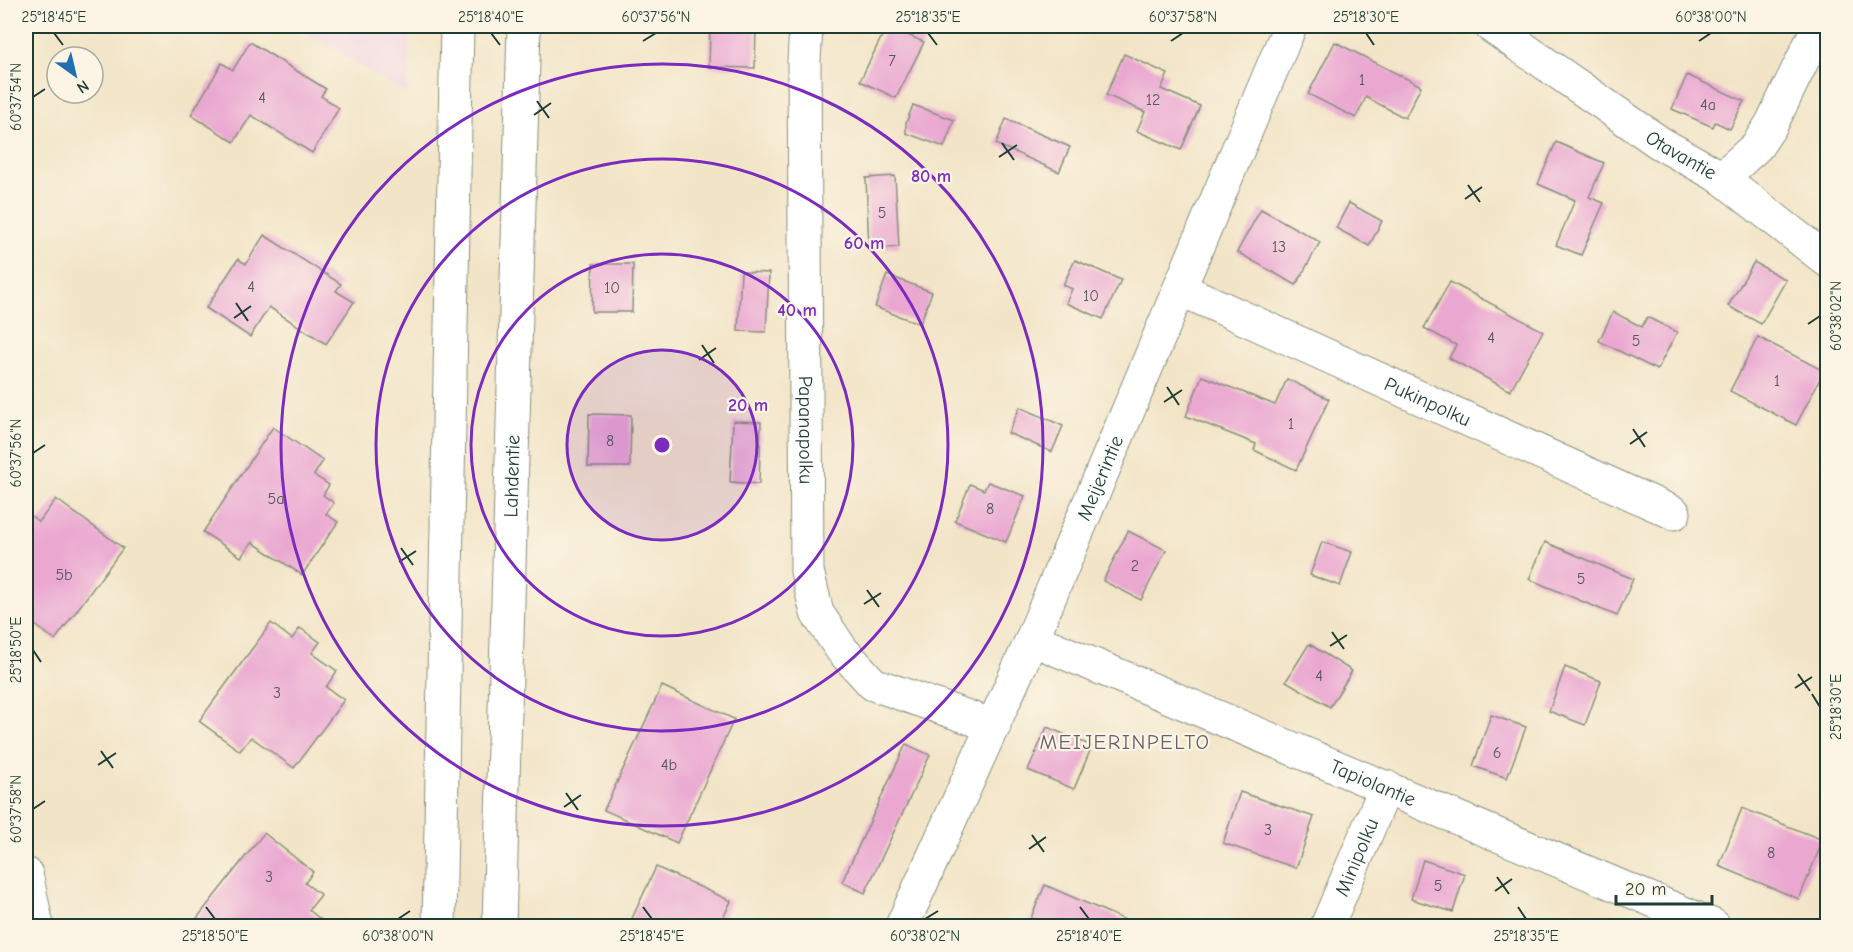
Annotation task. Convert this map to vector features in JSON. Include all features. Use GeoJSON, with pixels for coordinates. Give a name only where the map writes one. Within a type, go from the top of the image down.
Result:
{"type":"FeatureCollection","features":[{"type":"Feature","properties":{"kind":"street"},"geometry":{"type":"LineString","coordinates":[[439,927],[457,26]]}},
{"type":"Feature","properties":{"kind":"street","name":"Lahdentie"},"geometry":{"type":"LineString","coordinates":[[499,927],[524,26]]}},
{"type":"Feature","properties":{"kind":"street","name":"Papanapolku"},"geometry":{"type":"LineString","coordinates":[[806,26],[804,365],[807,571],[817,613],[842,650],[873,684],[994,726]]}},
{"type":"Feature","properties":{"kind":"street","name":"Meijerintie"},"geometry":{"type":"LineString","coordinates":[[902,927],[1032,639],[1290,26]]}},
{"type":"Feature","properties":{"kind":"street","name":"Otavantie"},"geometry":{"type":"LineString","coordinates":[[1491,26],[1660,143],[1722,178],[1756,146],[1771,125],[1819,26]]}},
{"type":"Feature","properties":{"kind":"street"},"geometry":{"type":"LineString","coordinates":[[1722,178],[1827,261]]}},
{"type":"Feature","properties":{"kind":"street","name":"Pukinpolku"},"geometry":{"type":"LineString","coordinates":[[1180,289],[1674,513]]}},
{"type":"Feature","properties":{"kind":"street","name":"Tapiolantie"},"geometry":{"type":"LineString","coordinates":[[1032,639],[1714,927]]}},
{"type":"Feature","properties":{"kind":"street","name":"Minipolku"},"geometry":{"type":"LineString","coordinates":[[1327,927],[1386,787]]}},
{"type":"Feature","properties":{"kind":"street"},"geometry":{"type":"LineString","coordinates":[[26,874],[37,927]]}},
{"type":"Feature","properties":{"kind":"shaded area"},"geometry":{"type":"Polygon","coordinates":[[[296,26],[410,26],[408,95],[296,26]]]}},
{"type":"Feature","properties":{"kind":"building"},"geometry":{"type":"Polygon","coordinates":[[[710,26],[756,26],[755,68],[709,67],[710,26]]]}},
{"type":"Feature","properties":{"kind":"building"},"geometry":{"type":"Polygon","coordinates":[[[887,26],[924,42],[896,98],[860,81],[887,26]]]}},
{"type":"Feature","properties":{"kind":"building"},"geometry":{"type":"Polygon","coordinates":[[[250,42],[326,89],[321,96],[339,108],[312,153],[251,115],[234,142],[191,115],[222,63],[233,70],[250,42]]]}},
{"type":"Feature","properties":{"kind":"building"},"geometry":{"type":"Polygon","coordinates":[[[1335,42],[1421,86],[1405,118],[1366,97],[1356,118],[1308,94],[1335,42]]]}},
{"type":"Feature","properties":{"kind":"building"},"geometry":{"type":"Polygon","coordinates":[[[1124,54],[1168,74],[1161,89],[1200,106],[1181,150],[1137,131],[1145,112],[1106,95],[1124,54]]]}},
{"type":"Feature","properties":{"kind":"building"},"geometry":{"type":"Polygon","coordinates":[[[1687,75],[1744,101],[1730,129],[1715,122],[1713,127],[1672,109],[1687,75]]]}},
{"type":"Feature","properties":{"kind":"building"},"geometry":{"type":"Polygon","coordinates":[[[913,105],[954,120],[944,147],[906,133],[906,123],[913,105]]]}},
{"type":"Feature","properties":{"kind":"building"},"geometry":{"type":"Polygon","coordinates":[[[1006,119],[1070,147],[1059,172],[996,144],[1006,119]]]}},
{"type":"Feature","properties":{"kind":"building"},"geometry":{"type":"Polygon","coordinates":[[[1556,142],[1604,163],[1589,197],[1604,203],[1581,255],[1556,245],[1575,200],[1538,184],[1556,142]]]}},
{"type":"Feature","properties":{"kind":"building"},"geometry":{"type":"Polygon","coordinates":[[[895,176],[899,247],[869,249],[866,178],[895,176]]]}},
{"type":"Feature","properties":{"kind":"building"},"geometry":{"type":"Polygon","coordinates":[[[1349,203],[1382,221],[1369,246],[1336,228],[1349,203]]]}},
{"type":"Feature","properties":{"kind":"building"},"geometry":{"type":"Polygon","coordinates":[[[1261,209],[1320,242],[1296,285],[1237,252],[1261,209]]]}},
{"type":"Feature","properties":{"kind":"building"},"geometry":{"type":"Polygon","coordinates":[[[264,235],[341,284],[336,291],[354,302],[326,344],[269,307],[250,337],[206,308],[238,259],[246,264],[264,235]]]}},
{"type":"Feature","properties":{"kind":"building"},"geometry":{"type":"Polygon","coordinates":[[[1075,260],[1121,280],[1103,319],[1066,303],[1072,289],[1063,285],[1075,260]]]}},
{"type":"Feature","properties":{"kind":"building"},"geometry":{"type":"Polygon","coordinates":[[[1754,262],[1786,280],[1761,324],[1728,306],[1754,262]]]}},
{"type":"Feature","properties":{"kind":"building"},"geometry":{"type":"Polygon","coordinates":[[[593,264],[633,264],[632,312],[592,312],[593,264]]]}},
{"type":"Feature","properties":{"kind":"building"},"geometry":{"type":"Polygon","coordinates":[[[741,272],[769,273],[766,332],[738,331],[741,272]]]}},
{"type":"Feature","properties":{"kind":"building"},"geometry":{"type":"Polygon","coordinates":[[[887,275],[932,292],[920,324],[875,307],[887,275]]]}},
{"type":"Feature","properties":{"kind":"building"},"geometry":{"type":"Polygon","coordinates":[[[1450,282],[1543,331],[1510,391],[1449,358],[1456,345],[1424,328],[1450,282]]]}},
{"type":"Feature","properties":{"kind":"building"},"geometry":{"type":"Polygon","coordinates":[[[1613,312],[1642,327],[1647,317],[1677,332],[1657,370],[1599,341],[1613,312]]]}},
{"type":"Feature","properties":{"kind":"building"},"geometry":{"type":"Polygon","coordinates":[[[1758,337],[1824,371],[1796,425],[1730,391],[1758,337]]]}},
{"type":"Feature","properties":{"kind":"building"},"geometry":{"type":"Polygon","coordinates":[[[1202,376],[1275,405],[1287,379],[1329,399],[1296,470],[1254,450],[1256,444],[1186,416],[1202,376]]]}},
{"type":"Feature","properties":{"kind":"building"},"geometry":{"type":"Polygon","coordinates":[[[1020,407],[1063,426],[1052,452],[1008,433],[1020,407]]]}},
{"type":"Feature","properties":{"kind":"building"},"geometry":{"type":"Polygon","coordinates":[[[589,414],[631,415],[630,467],[588,467],[589,414]]]}},
{"type":"Feature","properties":{"kind":"building"},"geometry":{"type":"Polygon","coordinates":[[[733,421],[761,422],[759,484],[730,482],[733,421]]]}},
{"type":"Feature","properties":{"kind":"building"},"geometry":{"type":"Polygon","coordinates":[[[273,427],[323,461],[314,475],[329,485],[323,495],[334,503],[326,514],[338,522],[302,575],[252,542],[241,557],[203,532],[273,427]]]}},
{"type":"Feature","properties":{"kind":"building"},"geometry":{"type":"Polygon","coordinates":[[[988,482],[1025,496],[1006,542],[955,521],[970,484],[984,490],[988,482]]]}},
{"type":"Feature","properties":{"kind":"building"},"geometry":{"type":"Polygon","coordinates":[[[56,499],[123,548],[55,640],[26,618],[26,512],[39,522],[56,499]]]}},
{"type":"Feature","properties":{"kind":"building"},"geometry":{"type":"Polygon","coordinates":[[[1128,531],[1166,550],[1141,600],[1103,581],[1128,531]]]}},
{"type":"Feature","properties":{"kind":"building"},"geometry":{"type":"Polygon","coordinates":[[[1322,542],[1352,552],[1340,586],[1310,575],[1322,542]]]}},
{"type":"Feature","properties":{"kind":"building"},"geometry":{"type":"Polygon","coordinates":[[[1545,542],[1633,579],[1617,616],[1529,579],[1545,542]]]}},
{"type":"Feature","properties":{"kind":"building"},"geometry":{"type":"Polygon","coordinates":[[[271,623],[292,639],[300,628],[320,642],[312,653],[337,671],[326,687],[344,700],[294,768],[251,737],[240,751],[199,721],[271,623]]]}},
{"type":"Feature","properties":{"kind":"building"},"geometry":{"type":"Polygon","coordinates":[[[1309,644],[1352,671],[1330,707],[1286,681],[1309,644]]]}},
{"type":"Feature","properties":{"kind":"building"},"geometry":{"type":"Polygon","coordinates":[[[1565,667],[1601,681],[1585,725],[1549,711],[1565,667]]]}},
{"type":"Feature","properties":{"kind":"building"},"geometry":{"type":"Polygon","coordinates":[[[662,686],[734,719],[677,843],[604,810],[662,686]]]}},
{"type":"Feature","properties":{"kind":"building"},"geometry":{"type":"Polygon","coordinates":[[[1491,715],[1526,727],[1507,778],[1473,766],[1491,715]]]}},
{"type":"Feature","properties":{"kind":"building"},"geometry":{"type":"Polygon","coordinates":[[[1047,727],[1092,746],[1074,789],[1028,770],[1047,727]]]}},
{"type":"Feature","properties":{"kind":"building"},"geometry":{"type":"Polygon","coordinates":[[[906,744],[930,755],[865,893],[842,882],[906,744]]]}},
{"type":"Feature","properties":{"kind":"building"},"geometry":{"type":"Polygon","coordinates":[[[1240,792],[1314,817],[1296,868],[1223,843],[1240,792]]]}},
{"type":"Feature","properties":{"kind":"building"},"geometry":{"type":"Polygon","coordinates":[[[1742,808],[1823,840],[1799,899],[1719,866],[1742,808]]]}},
{"type":"Feature","properties":{"kind":"building"},"geometry":{"type":"Polygon","coordinates":[[[264,833],[313,872],[305,883],[321,895],[309,910],[330,927],[190,927],[264,833]]]}},
{"type":"Feature","properties":{"kind":"building"},"geometry":{"type":"Polygon","coordinates":[[[1423,860],[1465,874],[1453,912],[1411,899],[1423,860]]]}},
{"type":"Feature","properties":{"kind":"building"},"geometry":{"type":"Polygon","coordinates":[[[656,867],[731,901],[719,927],[628,927],[656,867]]]}},
{"type":"Feature","properties":{"kind":"building"},"geometry":{"type":"Polygon","coordinates":[[[1045,885],[1141,927],[1027,927],[1045,885]]]}},
{"type":"Feature","properties":{"kind":"district","name":"MEIJERINPELTO"},"geometry":{"type":"Point","coordinates":[1125,742]}}]}
